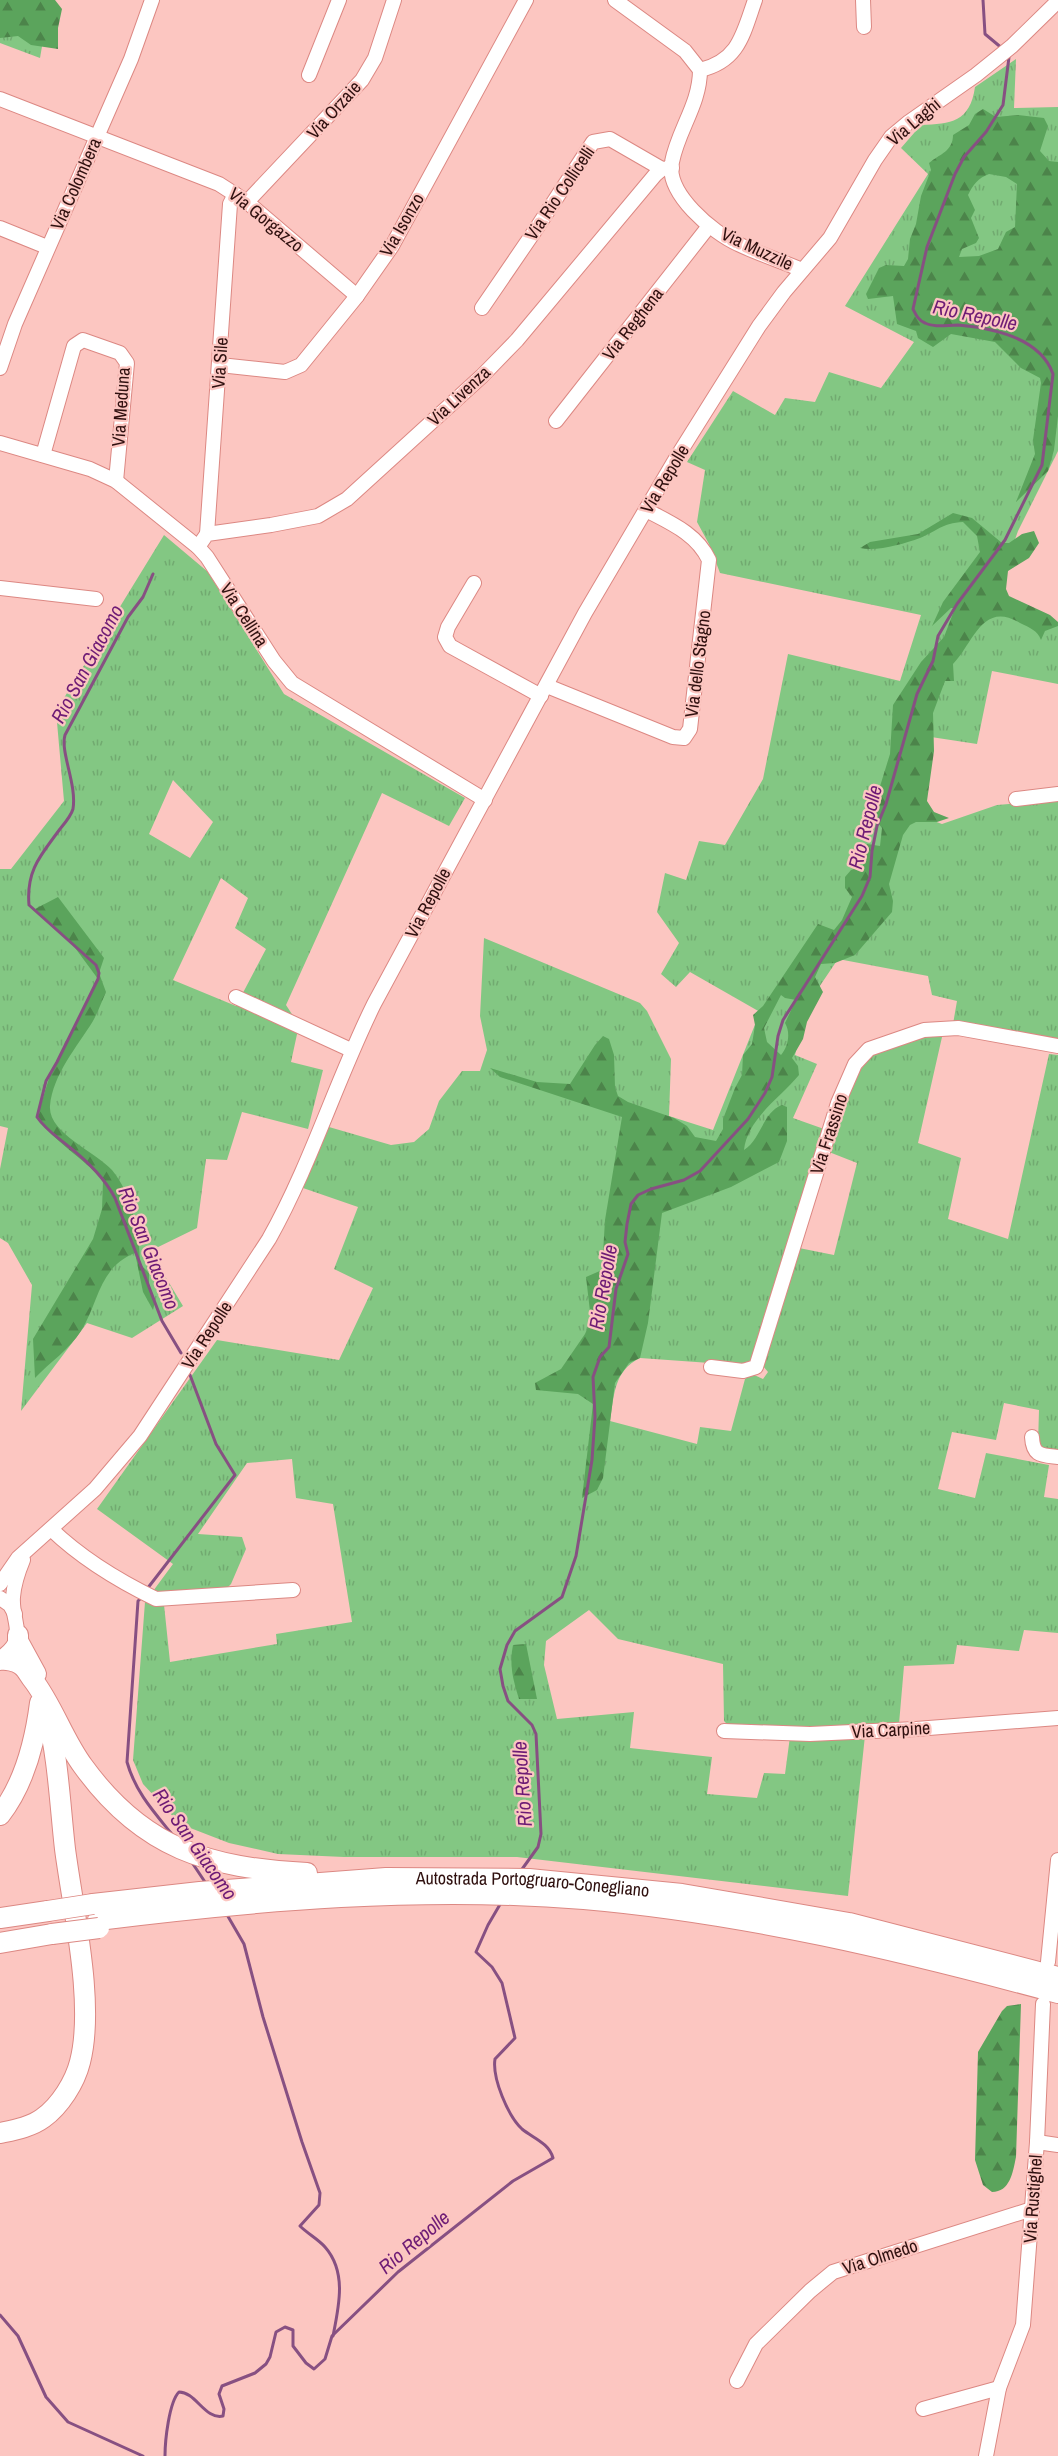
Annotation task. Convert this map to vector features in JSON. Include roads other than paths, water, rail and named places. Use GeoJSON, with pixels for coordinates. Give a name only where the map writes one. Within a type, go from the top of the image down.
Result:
{"type":"FeatureCollection","features":[{"type":"Feature","properties":{"kind":"highway"},"geometry":{"type":"LineString","coordinates":[[18,1630],[18,1641],[82,1765],[110,1800],[130,1820],[164,1840],[230,1865],[286,1872],[411,1870],[468,1884]]}},
{"type":"Feature","properties":{"kind":"highway"},"geometry":{"type":"LineString","coordinates":[[0,1659],[21,1665],[42,1691],[49,1721],[86,2011],[80,2063],[71,2084],[58,2103],[42,2119],[22,2128],[0,2133]]}},
{"type":"Feature","properties":{"kind":"highway"},"geometry":{"type":"LineString","coordinates":[[0,1815],[24,1772],[35,1738],[42,1691]]}},
{"type":"Feature","properties":{"kind":"highway","name":"Autostrada Portogruaro-Conegliano"},"geometry":{"type":"LineString","coordinates":[[96,1918],[202,1900],[386,1878],[544,1889],[682,1894],[849,1923],[1053,1969]]}},
{"type":"Feature","properties":{"kind":"highway","name":"Autostrada Portogruaro-Conegliano"},"geometry":{"type":"LineString","coordinates":[[544,1889],[587,1899],[687,1912],[848,1940],[1051,1999]]}},
{"type":"Feature","properties":{"kind":"highway","name":"Autostrada Portogruaro-Conegliano"},"geometry":{"type":"LineString","coordinates":[[0,1932],[96,1918],[158,1912],[202,1900]]}},
{"type":"Feature","properties":{"kind":"highway","name":"Autostrada Portogruaro-Conegliano"},"geometry":{"type":"LineString","coordinates":[[0,1918],[50,1924]]}},
{"type":"Feature","properties":{"kind":"highway"},"geometry":{"type":"LineString","coordinates":[[0,1943],[50,1924]]}},
{"type":"Feature","properties":{"kind":"street","name":"Via Colombera"},"geometry":{"type":"LineString","coordinates":[[1,359],[47,247],[131,59],[152,0]]}},
{"type":"Feature","properties":{"kind":"street"},"geometry":{"type":"LineString","coordinates":[[309,75],[339,0]]}},
{"type":"Feature","properties":{"kind":"street","name":"Via Orzaie"},"geometry":{"type":"LineString","coordinates":[[241,198],[362,80],[375,58],[394,0]]}},
{"type":"Feature","properties":{"kind":"street","name":"Via Isonzo"},"geometry":{"type":"LineString","coordinates":[[220,365],[285,372],[301,365],[357,296],[392,246],[526,0]]}},
{"type":"Feature","properties":{"kind":"street"},"geometry":{"type":"LineString","coordinates":[[615,0],[628,5],[685,51],[700,70],[697,96],[667,168]]}},
{"type":"Feature","properties":{"kind":"street"},"geometry":{"type":"LineString","coordinates":[[700,70],[713,67],[730,56],[739,44],[755,0]]}},
{"type":"Feature","properties":{"kind":"street"},"geometry":{"type":"LineString","coordinates":[[863,0],[864,27]]}},
{"type":"Feature","properties":{"kind":"street","name":"Via Laghi"},"geometry":{"type":"LineString","coordinates":[[802,270],[830,238],[874,160],[891,138],[909,122],[1012,46],[1058,1]]}},
{"type":"Feature","properties":{"kind":"street","name":"Via Gorgazzo"},"geometry":{"type":"LineString","coordinates":[[0,99],[96,137],[157,158],[219,184],[241,198],[357,296]]}},
{"type":"Feature","properties":{"kind":"street","name":"Via Rio Collicelli"},"geometry":{"type":"LineString","coordinates":[[482,308],[593,142],[610,139],[667,168]]}},
{"type":"Feature","properties":{"kind":"street","name":"Via Muzzile"},"geometry":{"type":"LineString","coordinates":[[667,168],[685,201],[709,226],[738,244],[802,270]]}},
{"type":"Feature","properties":{"kind":"street","name":"Via Livenza"},"geometry":{"type":"LineString","coordinates":[[207,534],[318,516],[347,499],[482,376],[517,340],[667,168]]}},
{"type":"Feature","properties":{"kind":"street","name":"Via Sile"},"geometry":{"type":"LineString","coordinates":[[207,534],[230,204],[241,198]]}},
{"type":"Feature","properties":{"kind":"street","name":"Via Reghena"},"geometry":{"type":"LineString","coordinates":[[556,421],[709,226]]}},
{"type":"Feature","properties":{"kind":"street"},"geometry":{"type":"LineString","coordinates":[[0,228],[47,247]]}},
{"type":"Feature","properties":{"kind":"street","name":"Via Repolle"},"geometry":{"type":"LineString","coordinates":[[0,1584],[18,1558],[95,1489],[140,1436],[269,1239],[287,1206],[351,1050],[585,613],[759,326],[802,270]]}},
{"type":"Feature","properties":{"kind":"street","name":"Via Meduna"},"geometry":{"type":"LineString","coordinates":[[43,455],[74,346],[83,340],[120,353],[127,363],[116,481]]}},
{"type":"Feature","properties":{"kind":"street","name":"Via Cellina"},"geometry":{"type":"LineString","coordinates":[[0,443],[90,469],[116,481],[198,547],[207,557],[274,661],[292,683],[485,800]]}},
{"type":"Feature","properties":{"kind":"street","name":"Via dello Stagno"},"geometry":{"type":"LineString","coordinates":[[544,691],[673,737],[684,738],[690,729],[709,560],[704,548],[694,537],[646,510]]}},
{"type":"Feature","properties":{"kind":"street"},"geometry":{"type":"LineString","coordinates":[[198,547],[207,534]]}},
{"type":"Feature","properties":{"kind":"street"},"geometry":{"type":"LineString","coordinates":[[474,583],[448,627],[445,638],[450,646],[544,691]]}},
{"type":"Feature","properties":{"kind":"street"},"geometry":{"type":"LineString","coordinates":[[0,588],[96,599]]}},
{"type":"Feature","properties":{"kind":"street"},"geometry":{"type":"LineString","coordinates":[[1016,799],[1058,794]]}},
{"type":"Feature","properties":{"kind":"street"},"geometry":{"type":"LineString","coordinates":[[236,997],[351,1050]]}},
{"type":"Feature","properties":{"kind":"street","name":"Via Frassino"},"geometry":{"type":"LineString","coordinates":[[711,1367],[743,1371],[756,1367],[838,1103],[855,1064],[869,1049],[924,1030],[958,1028],[1058,1046]]}},
{"type":"Feature","properties":{"kind":"street"},"geometry":{"type":"LineString","coordinates":[[1032,1437],[1035,1451],[1058,1457]]}},
{"type":"Feature","properties":{"kind":"street"},"geometry":{"type":"LineString","coordinates":[[51,1529],[65,1542],[135,1589],[156,1599],[293,1590]]}},
{"type":"Feature","properties":{"kind":"street","name":"Via Repolle"},"geometry":{"type":"LineString","coordinates":[[18,1630],[13,1599],[17,1574],[27,1549]]}},
{"type":"Feature","properties":{"kind":"street"},"geometry":{"type":"LineString","coordinates":[[0,1598],[10,1605],[16,1614],[18,1630],[14,1645],[0,1659]]}},
{"type":"Feature","properties":{"kind":"street","name":"Via Carpine"},"geometry":{"type":"LineString","coordinates":[[724,1731],[810,1734],[1058,1718]]}},
{"type":"Feature","properties":{"kind":"street"},"geometry":{"type":"LineString","coordinates":[[1053,1969],[1058,1860]]}},
{"type":"Feature","properties":{"kind":"street","name":"Via Rustighel"},"geometry":{"type":"LineString","coordinates":[[986,2456],[999,2388],[1023,2325],[1051,1999]]}},
{"type":"Feature","properties":{"kind":"street"},"geometry":{"type":"LineString","coordinates":[[1037,2142],[1058,2145]]}},
{"type":"Feature","properties":{"kind":"street","name":"Via Olmedo"},"geometry":{"type":"LineString","coordinates":[[737,2381],[756,2344],[810,2291],[833,2272],[1032,2209]]}},
{"type":"Feature","properties":{"kind":"street"},"geometry":{"type":"LineString","coordinates":[[923,2409],[999,2388]]}},
{"type":"Feature","properties":{"kind":"waterway","name":"Rio Repolle"},"geometry":{"type":"LineString","coordinates":[[983,0],[985,34],[1003,49]]}},
{"type":"Feature","properties":{"kind":"waterway","name":"Rio Repolle"},"geometry":{"type":"LineString","coordinates":[[520,1872],[538,1847],[541,1834],[536,1734],[532,1725],[508,1701],[500,1669],[507,1645],[515,1631],[562,1597],[576,1556],[592,1460],[595,1417],[593,1377],[600,1357],[609,1347],[616,1289],[628,1254],[625,1242],[631,1204],[638,1195],[684,1180],[700,1171],[748,1119],[765,1093],[772,1077],[778,1036],[783,1020],[862,896],[870,877],[877,826],[886,804],[917,694],[933,661],[938,636],[957,604],[1005,540],[1042,465],[1053,374],[1047,361],[1026,343],[1013,337],[971,326],[929,325],[919,319],[913,309],[927,247],[955,174],[964,157],[986,132],[1003,105],[1009,57],[1007,54]]}},
{"type":"Feature","properties":{"kind":"waterway","name":"Rio San Giacomo"},"geometry":{"type":"LineString","coordinates":[[153,574],[143,597],[128,617],[65,735],[65,750],[73,789],[73,809],[32,872],[29,905],[96,965],[99,973],[46,1081],[37,1117],[88,1163],[111,1190],[162,1321],[181,1353]]}},
{"type":"Feature","properties":{"kind":"waterway","name":"Rio San Giacomo"},"geometry":{"type":"LineString","coordinates":[[147,1589],[235,1475],[216,1444],[190,1375]]}},
{"type":"Feature","properties":{"kind":"waterway","name":"Rio San Giacomo"},"geometry":{"type":"LineString","coordinates":[[142,1597],[138,1601],[127,1762],[130,1772],[151,1809],[171,1833]]}},
{"type":"Feature","properties":{"kind":"waterway","name":"Rio San Giacomo"},"geometry":{"type":"LineString","coordinates":[[191,1861],[207,1885]]}},
{"type":"Feature","properties":{"kind":"waterway","name":"Rio Repolle"},"geometry":{"type":"LineString","coordinates":[[165,2456],[170,2413],[179,2392],[191,2396],[211,2414],[223,2416],[224,2409],[219,2394],[222,2386],[255,2373],[266,2364],[276,2332],[285,2327],[293,2330],[293,2346],[306,2363],[314,2369],[325,2359],[332,2336],[398,2272],[513,2181],[553,2158],[548,2148],[522,2129],[511,2115],[496,2076],[495,2059],[515,2038],[502,1983],[492,1967],[476,1952],[502,1901]]}},
{"type":"Feature","properties":{"kind":"waterway","name":"Rio San Giacomo"},"geometry":{"type":"LineString","coordinates":[[226,1913],[244,1944],[263,2017],[320,2193],[319,2205],[300,2226],[325,2247],[336,2267],[340,2290],[333,2336]]}},
{"type":"Feature","properties":{"kind":"waterway"},"geometry":{"type":"LineString","coordinates":[[0,2315],[18,2336],[46,2397],[68,2422],[143,2456]]}}]}
